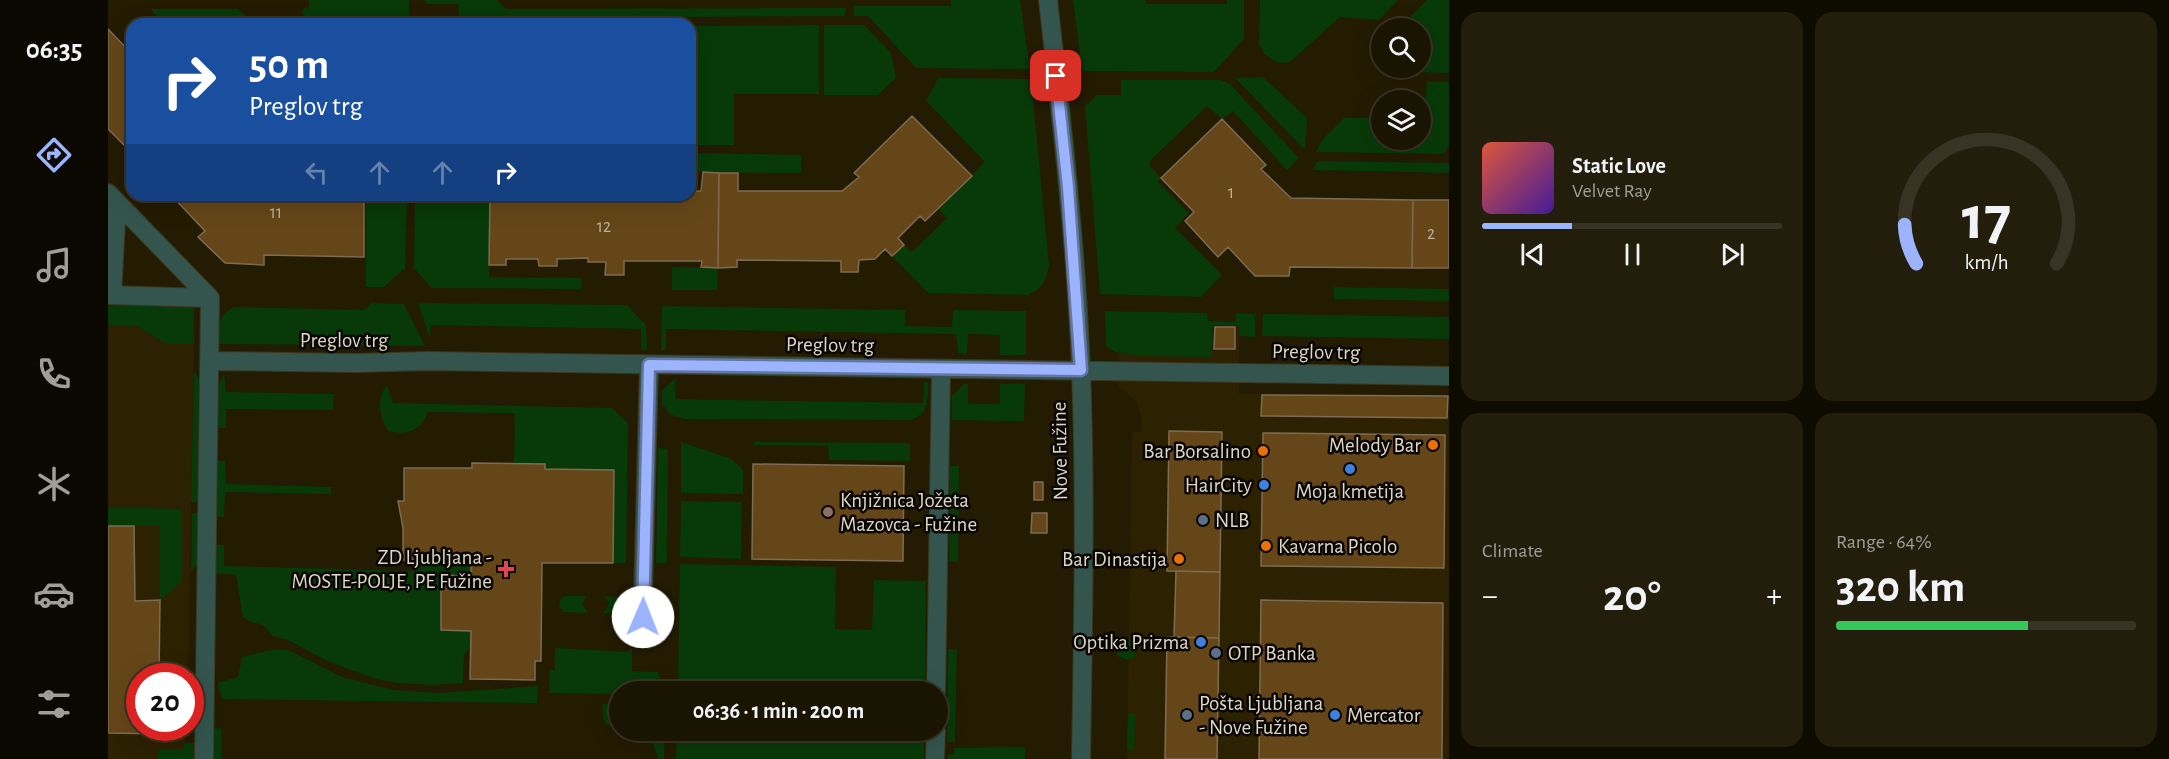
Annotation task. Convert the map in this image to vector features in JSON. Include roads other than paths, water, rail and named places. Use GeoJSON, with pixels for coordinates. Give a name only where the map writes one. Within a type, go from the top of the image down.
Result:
{"type":"FeatureCollection","features":[{"type":"Feature","properties":{"kind":"street","name":"Nove Fužine"},"geometry":{"type":"LineString","coordinates":[[1047,0],[1068,187],[1081,370],[1084,495],[1082,759]]}},
{"type":"Feature","properties":{"kind":"street"},"geometry":{"type":"LineString","coordinates":[[112,197],[110,295],[210,298]]}},
{"type":"Feature","properties":{"kind":"street"},"geometry":{"type":"LineString","coordinates":[[112,197],[210,298],[211,361],[204,759]]}},
{"type":"Feature","properties":{"kind":"street","name":"Preglov trg"},"geometry":{"type":"LineString","coordinates":[[211,361],[1449,376]]}},
{"type":"Feature","properties":{"kind":"street"},"geometry":{"type":"LineString","coordinates":[[642,634],[649,365]]}},
{"type":"Feature","properties":{"kind":"street"},"geometry":{"type":"LineString","coordinates":[[936,681],[941,369]]}},
{"type":"Feature","properties":{"kind":"street"},"geometry":{"type":"LineString","coordinates":[[935,759],[936,741]]}},
{"type":"Feature","properties":{"kind":"place","name":"Melody Bar"},"geometry":{"type":"Point","coordinates":[1433,445]}},
{"type":"Feature","properties":{"kind":"place","name":"Bar Borsalino"},"geometry":{"type":"Point","coordinates":[1263,451]}},
{"type":"Feature","properties":{"kind":"place","name":"Moja kmetija"},"geometry":{"type":"Point","coordinates":[1350,469]}},
{"type":"Feature","properties":{"kind":"place","name":"HairCity"},"geometry":{"type":"Point","coordinates":[1264,485]}},
{"type":"Feature","properties":{"kind":"place","name":"Knjižnica Jožeta Mazovca - Fužine"},"geometry":{"type":"Point","coordinates":[828,512]}},
{"type":"Feature","properties":{"kind":"place","name":"NLB"},"geometry":{"type":"Point","coordinates":[1203,520]}},
{"type":"Feature","properties":{"kind":"place","name":"Kavarna Picolo"},"geometry":{"type":"Point","coordinates":[1266,546]}},
{"type":"Feature","properties":{"kind":"place","name":"Bar Dinastija"},"geometry":{"type":"Point","coordinates":[1179,559]}},
{"type":"Feature","properties":{"kind":"place","name":"ZD Ljubljana - MOSTE-POLJE, PE Fužine"},"geometry":{"type":"Point","coordinates":[506,569]}},
{"type":"Feature","properties":{"kind":"place","name":"Optika Prizma"},"geometry":{"type":"Point","coordinates":[1201,642]}},
{"type":"Feature","properties":{"kind":"place","name":"OTP Banka"},"geometry":{"type":"Point","coordinates":[1216,653]}},
{"type":"Feature","properties":{"kind":"place","name":"Pošta Ljubljana - Nove Fužine"},"geometry":{"type":"Point","coordinates":[1187,715]}},
{"type":"Feature","properties":{"kind":"place","name":"Mercator"},"geometry":{"type":"Point","coordinates":[1335,715]}}]}
